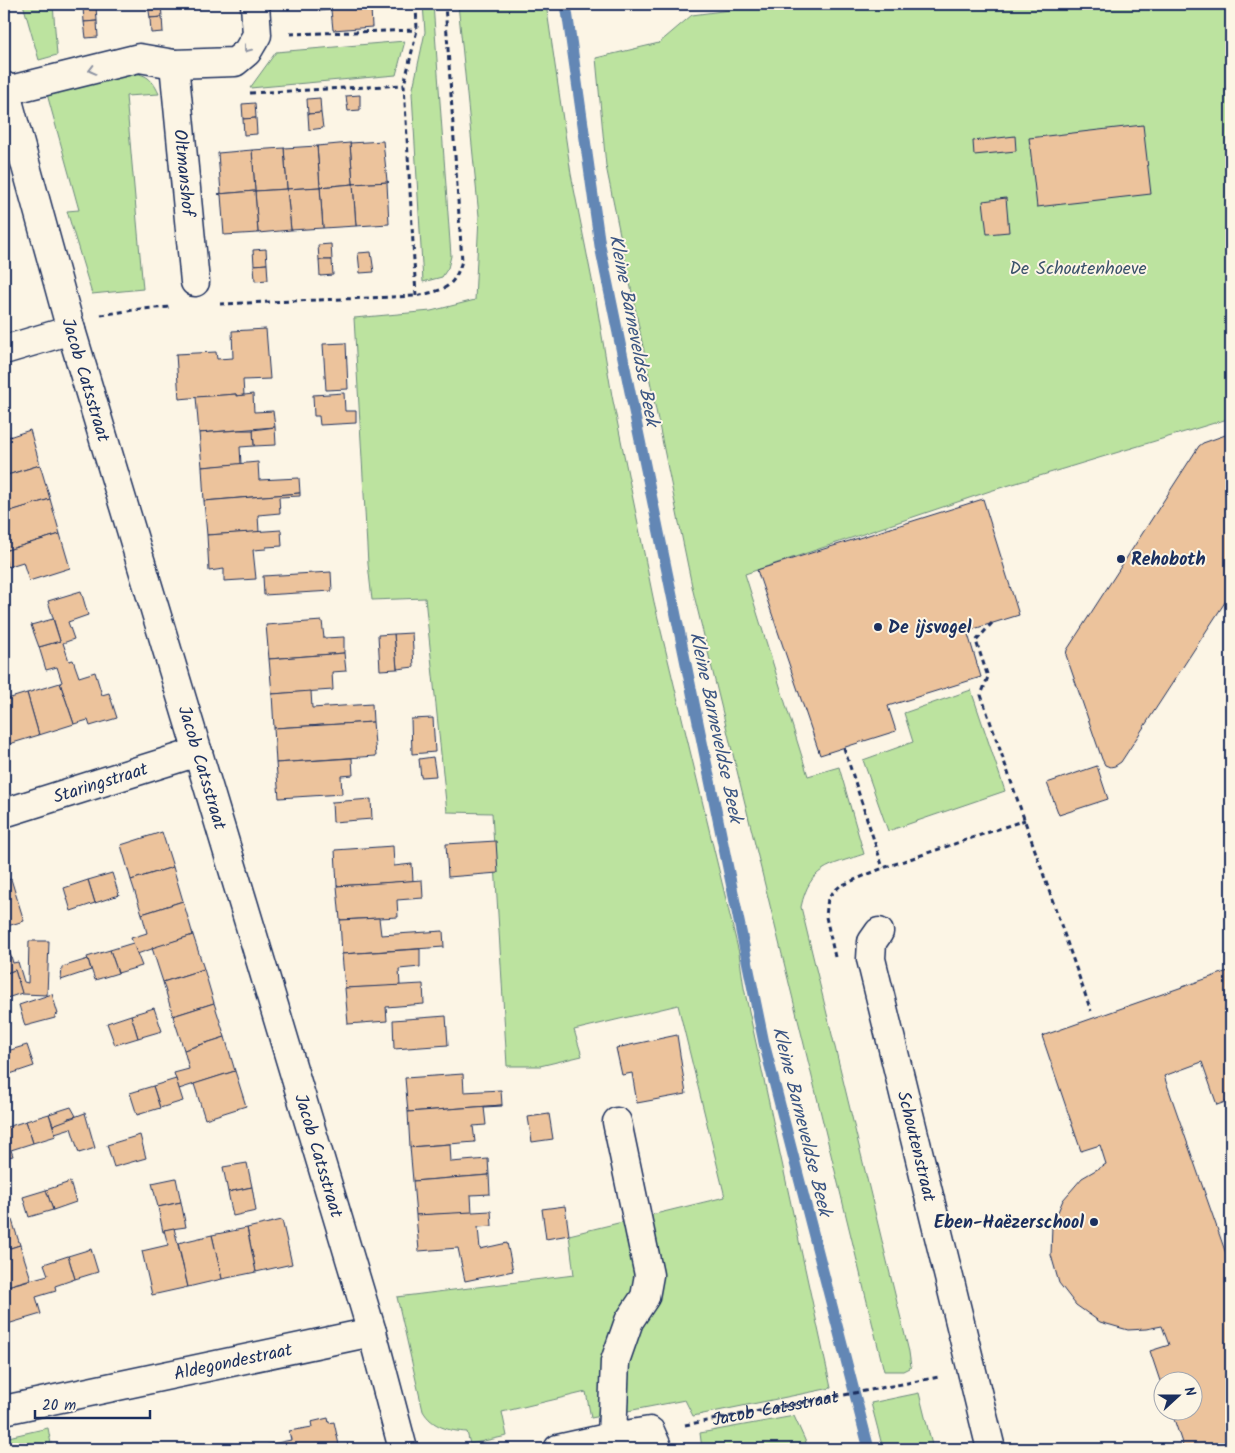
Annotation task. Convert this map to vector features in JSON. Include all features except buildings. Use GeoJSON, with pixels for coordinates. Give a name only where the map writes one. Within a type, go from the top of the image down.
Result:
{"type":"FeatureCollection","features":[{"type":"Feature","properties":{"kind":"street"},"geometry":{"type":"LineString","coordinates":[[5,88],[138,58],[174,64],[235,62],[247,52],[257,35],[255,4]]}},
{"type":"Feature","properties":{"kind":"street","name":"Oltmanshof"},"geometry":{"type":"LineString","coordinates":[[174,64],[195,282]]}},
{"type":"Feature","properties":{"kind":"street","name":"Jacob Catsstraat"},"geometry":{"type":"LineString","coordinates":[[5,88],[71,330],[372,1332],[403,1449]]}},
{"type":"Feature","properties":{"kind":"street"},"geometry":{"type":"LineString","coordinates":[[4,350],[71,330]]}},
{"type":"Feature","properties":{"kind":"street","name":"Staringstraat"},"geometry":{"type":"LineString","coordinates":[[4,813],[198,752]]}},
{"type":"Feature","properties":{"kind":"street","name":"Schoutenstraat"},"geometry":{"type":"LineString","coordinates":[[879,932],[872,942],[871,959],[991,1449]]}},
{"type":"Feature","properties":{"kind":"street"},"geometry":{"type":"LineString","coordinates":[[612,1437],[615,1361],[629,1320],[645,1297],[649,1275],[617,1122]]}},
{"type":"Feature","properties":{"kind":"street","name":"Aldegondestraat"},"geometry":{"type":"LineString","coordinates":[[4,1410],[372,1332]]}},
{"type":"Feature","properties":{"kind":"street"},"geometry":{"type":"LineString","coordinates":[[558,1449],[612,1437],[654,1440]]}},
{"type":"Feature","properties":{"kind":"path"},"geometry":{"type":"LineString","coordinates":[[416,4],[417,30],[404,85],[416,296]]}},
{"type":"Feature","properties":{"kind":"path"},"geometry":{"type":"LineString","coordinates":[[217,304],[416,296],[443,290],[458,275],[462,260],[445,4]]}},
{"type":"Feature","properties":{"kind":"path"},"geometry":{"type":"LineString","coordinates":[[257,35],[417,30]]}},
{"type":"Feature","properties":{"kind":"path"},"geometry":{"type":"LineString","coordinates":[[247,93],[404,85]]}},
{"type":"Feature","properties":{"kind":"path"},"geometry":{"type":"LineString","coordinates":[[71,330],[96,316],[140,309],[178,306]]}},
{"type":"Feature","properties":{"kind":"path"},"geometry":{"type":"LineString","coordinates":[[992,623],[976,640],[988,677],[982,694],[1091,1011]]}},
{"type":"Feature","properties":{"kind":"path"},"geometry":{"type":"LineString","coordinates":[[844,748],[883,868]]}},
{"type":"Feature","properties":{"kind":"path","name":"Jacob Catsstraat"},"geometry":{"type":"LineString","coordinates":[[654,1440],[820,1400],[940,1377]]}},
{"type":"Feature","properties":{"kind":"green space"},"geometry":{"type":"Polygon","coordinates":[[[23,4],[53,4],[57,55],[39,60],[23,4]]]}},
{"type":"Feature","properties":{"kind":"green space"},"geometry":{"type":"Polygon","coordinates":[[[423,4],[433,4],[451,256],[448,268],[442,277],[423,282],[412,93],[425,32],[423,4]]]}},
{"type":"Feature","properties":{"kind":"green space"},"geometry":{"type":"Polygon","coordinates":[[[458,4],[546,4],[571,174],[596,300],[612,396],[654,602],[739,953],[744,988],[831,1388],[693,1416],[685,1400],[591,1418],[586,1392],[502,1412],[507,1436],[470,1444],[467,1432],[454,1431],[442,1427],[431,1421],[423,1411],[397,1297],[574,1275],[569,1235],[725,1197],[678,1005],[574,1030],[582,1056],[540,1066],[507,1066],[492,813],[447,812],[425,598],[372,600],[368,564],[354,318],[431,311],[475,300],[479,216],[458,4]]]}},
{"type":"Feature","properties":{"kind":"green space","name":"De Schoutenhoeve"},"geometry":{"type":"Polygon","coordinates":[[[775,4],[1231,4],[1231,418],[990,491],[745,574],[808,776],[839,767],[864,854],[831,865],[816,875],[805,893],[801,907],[909,1352],[911,1367],[903,1371],[884,1371],[693,591],[606,166],[596,58],[659,43],[692,15],[775,4]]]}},
{"type":"Feature","properties":{"kind":"green space"},"geometry":{"type":"Polygon","coordinates":[[[405,41],[396,75],[250,88],[276,52],[405,41]]]}},
{"type":"Feature","properties":{"kind":"green space"},"geometry":{"type":"Polygon","coordinates":[[[125,73],[142,75],[150,79],[159,94],[126,96],[143,289],[92,294],[67,211],[79,210],[47,94],[125,73]]]}},
{"type":"Feature","properties":{"kind":"green space"},"geometry":{"type":"Polygon","coordinates":[[[971,690],[1005,791],[888,831],[863,760],[913,742],[904,713],[971,690]]]}},
{"type":"Feature","properties":{"kind":"green space"},"geometry":{"type":"Polygon","coordinates":[[[919,1393],[933,1449],[883,1449],[871,1403],[919,1393]]]}},
{"type":"Feature","properties":{"kind":"green space"},"geometry":{"type":"Polygon","coordinates":[[[794,1416],[809,1449],[702,1449],[700,1433],[794,1416]]]}},
{"type":"Feature","properties":{"kind":"green space"},"geometry":{"type":"Polygon","coordinates":[[[48,1428],[52,1449],[4,1449],[4,1438],[48,1428]]]}},
{"type":"Feature","properties":{"kind":"waterway","name":"Kleine Barneveldse Beek"},"geometry":{"type":"LineString","coordinates":[[566,4],[600,246],[764,1043],[869,1449]]}},
{"type":"Feature","properties":{"kind":"place","name":"Rehoboth"},"geometry":{"type":"Point","coordinates":[1121,559]}},
{"type":"Feature","properties":{"kind":"place","name":"De ijsvogel"},"geometry":{"type":"Point","coordinates":[878,627]}},
{"type":"Feature","properties":{"kind":"place","name":"Eben-Haëzerschool"},"geometry":{"type":"Point","coordinates":[1094,1222]}}]}
